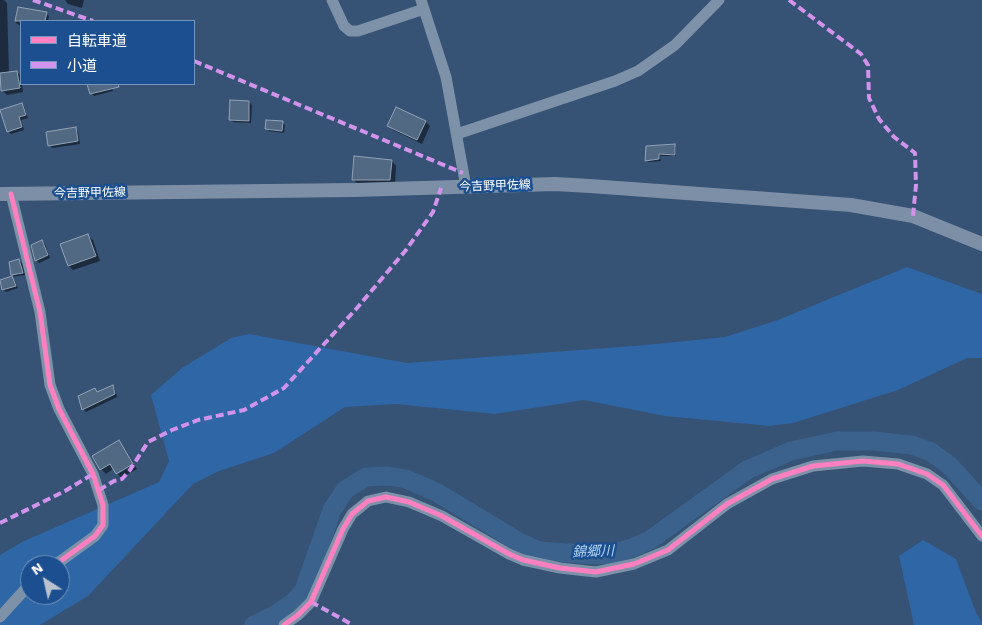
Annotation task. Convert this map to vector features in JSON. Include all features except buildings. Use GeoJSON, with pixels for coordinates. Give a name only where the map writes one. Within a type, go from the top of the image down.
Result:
{"type":"FeatureCollection","features":[{"type":"Feature","properties":{"kind":"main road","name":"今吉野甲佐線"},"geometry":{"type":"LineString","coordinates":[[5,194],[564,185],[851,205],[912,216],[982,244]]}},
{"type":"Feature","properties":{"kind":"street"},"geometry":{"type":"LineString","coordinates":[[332,0],[344,26],[350,31],[358,31],[422,5],[446,77],[466,187]]}},
{"type":"Feature","properties":{"kind":"street"},"geometry":{"type":"LineString","coordinates":[[457,134],[615,81],[638,71],[675,45],[719,0]]}},
{"type":"Feature","properties":{"kind":"street"},"geometry":{"type":"LineString","coordinates":[[5,194],[40,312],[50,385],[59,409],[94,474],[103,505],[103,525],[95,536],[69,555]]}},
{"type":"Feature","properties":{"kind":"street"},"geometry":{"type":"LineString","coordinates":[[284,625],[311,602],[343,529],[352,514],[368,501],[386,497],[409,502],[442,516],[523,560],[560,568],[596,572],[634,564],[668,550],[727,504],[772,479],[813,466],[863,461],[898,464],[927,474],[943,485],[982,536]]}},
{"type":"Feature","properties":{"kind":"street"},"geometry":{"type":"LineString","coordinates":[[0,617],[20,595]]}},
{"type":"Feature","properties":{"kind":"shaded area"},"geometry":{"type":"Polygon","coordinates":[[[907,267],[982,294],[982,358],[967,358],[898,390],[793,423],[770,426],[665,416],[584,400],[495,414],[396,404],[345,407],[274,453],[219,471],[193,484],[88,596],[40,625],[0,625],[0,555],[24,541],[159,482],[169,461],[151,395],[182,368],[231,338],[249,334],[407,363],[646,345],[725,337],[778,320],[907,267]]]}},
{"type":"Feature","properties":{"kind":"shaded area"},"geometry":{"type":"Polygon","coordinates":[[[923,540],[956,559],[982,625],[914,625],[899,556],[923,540]]]}},
{"type":"Feature","properties":{"kind":"waterway","name":"錦郷川"},"geometry":{"type":"LineString","coordinates":[[254,625],[275,615],[295,601],[304,590],[332,510],[345,490],[366,477],[388,476],[406,479],[436,492],[519,542],[539,551],[597,555],[611,554],[650,540],[747,470],[791,451],[837,441],[873,441],[912,445],[931,452],[949,465],[982,501]]}},
{"type":"Feature","properties":{"kind":"marked path"},"geometry":{"type":"LineString","coordinates":[[33,0],[90,20]]}},
{"type":"Feature","properties":{"kind":"marked path"},"geometry":{"type":"LineString","coordinates":[[789,0],[861,54],[868,65],[869,98],[879,119],[894,137],[915,153],[916,185],[913,216]]}},
{"type":"Feature","properties":{"kind":"marked path"},"geometry":{"type":"LineString","coordinates":[[195,61],[463,173]]}},
{"type":"Feature","properties":{"kind":"marked path"},"geometry":{"type":"LineString","coordinates":[[99,490],[114,481],[122,479],[148,442],[198,420],[244,410],[284,388],[357,308],[406,250],[433,212],[441,188]]}},
{"type":"Feature","properties":{"kind":"marked path"},"geometry":{"type":"LineString","coordinates":[[0,523],[65,491],[93,474]]}},
{"type":"Feature","properties":{"kind":"marked path"},"geometry":{"type":"LineString","coordinates":[[311,602],[353,625]]}},
{"type":"Feature","properties":{"kind":"cycle path"},"geometry":{"type":"LineString","coordinates":[[11,194],[40,312],[50,385],[59,409],[93,474],[103,505],[103,525],[95,536],[69,555]]}},
{"type":"Feature","properties":{"kind":"cycle path"},"geometry":{"type":"LineString","coordinates":[[284,625],[311,602],[343,529],[352,514],[368,501],[386,497],[409,502],[442,516],[523,560],[560,568],[596,572],[634,564],[668,550],[727,504],[772,479],[813,466],[863,461],[898,464],[927,474],[943,485],[982,536]]}}]}
